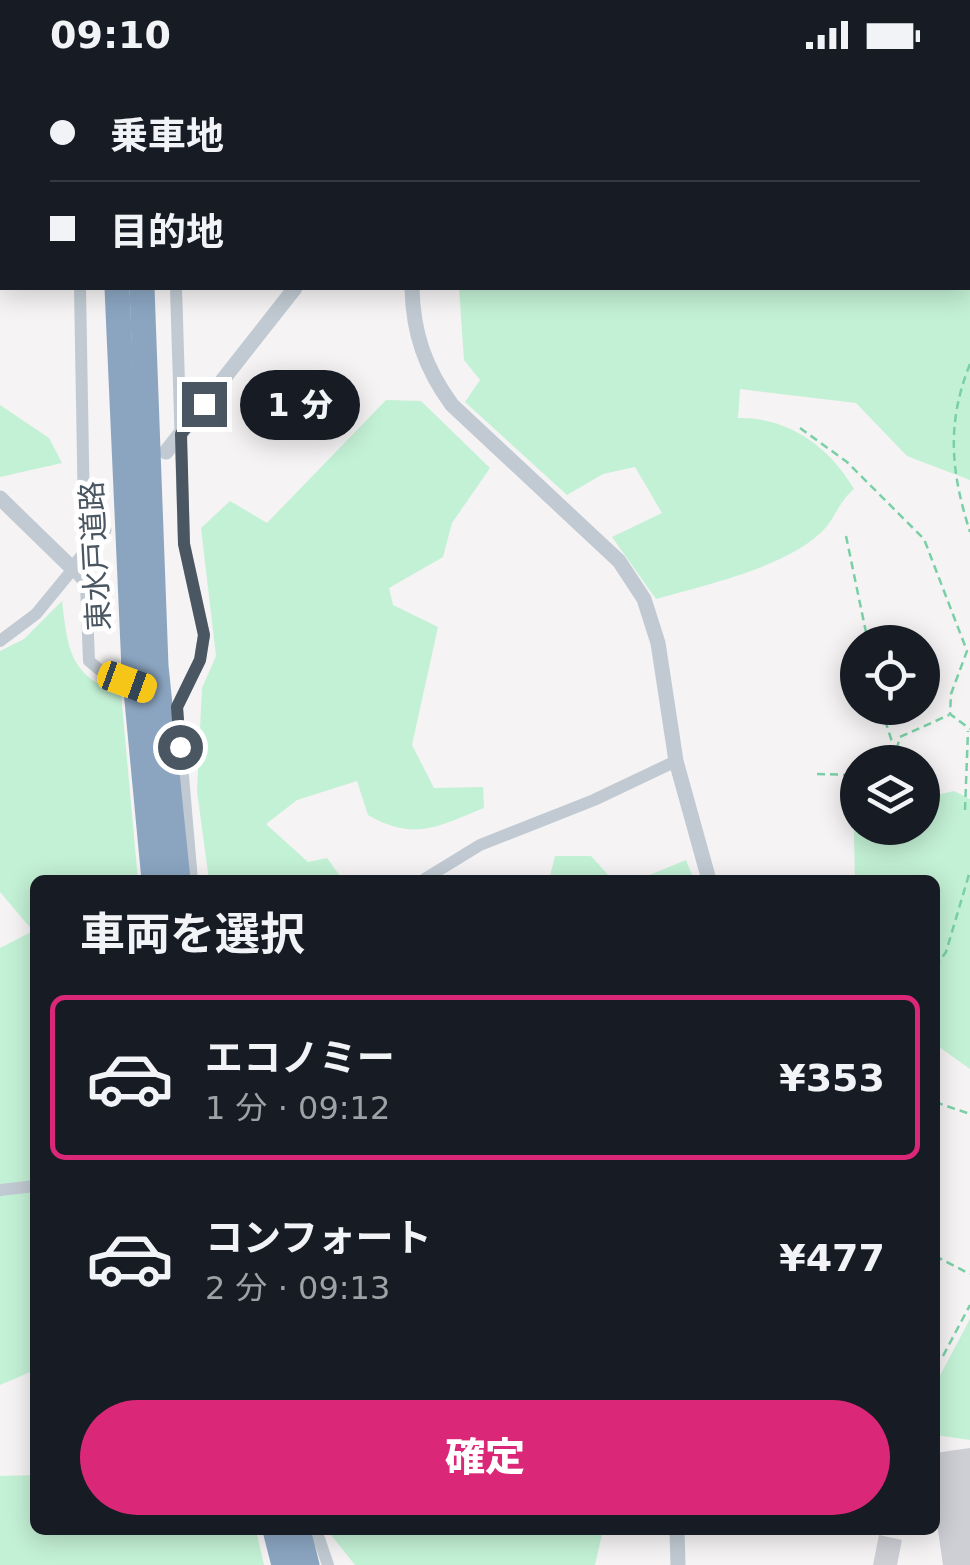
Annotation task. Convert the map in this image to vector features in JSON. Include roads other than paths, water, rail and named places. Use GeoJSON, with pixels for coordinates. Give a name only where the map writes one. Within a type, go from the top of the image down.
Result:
{"type":"FeatureCollection","features":[{"type":"Feature","properties":{"kind":"highway","name":"東水戸道路"},"geometry":{"type":"LineString","coordinates":[[117,290],[145,667],[154,875]]}},
{"type":"Feature","properties":{"kind":"highway","name":"東水戸道路"},"geometry":{"type":"LineString","coordinates":[[142,290],[145,667],[177,875]]}},
{"type":"Feature","properties":{"kind":"highway"},"geometry":{"type":"LineString","coordinates":[[276,1535],[284,1565]]}},
{"type":"Feature","properties":{"kind":"highway"},"geometry":{"type":"LineString","coordinates":[[299,1535],[307,1565]]}},
{"type":"Feature","properties":{"kind":"street"},"geometry":{"type":"LineString","coordinates":[[80,290],[84,516],[90,547]]}},
{"type":"Feature","properties":{"kind":"street"},"geometry":{"type":"LineString","coordinates":[[176,290],[184,544],[204,635],[200,660],[184,685],[177,707],[192,875]]}},
{"type":"Feature","properties":{"kind":"street"},"geometry":{"type":"LineString","coordinates":[[166,452],[293,290]]}},
{"type":"Feature","properties":{"kind":"street"},"geometry":{"type":"LineString","coordinates":[[412,290],[418,342],[436,382],[452,404],[607,549],[640,590],[658,642],[676,761],[708,875]]}},
{"type":"Feature","properties":{"kind":"street"},"geometry":{"type":"LineString","coordinates":[[0,498],[86,584],[89,662],[108,676],[147,690],[184,685]]}},
{"type":"Feature","properties":{"kind":"street"},"geometry":{"type":"LineString","coordinates":[[0,641],[36,614],[104,530]]}},
{"type":"Feature","properties":{"kind":"street"},"geometry":{"type":"LineString","coordinates":[[431,875],[480,845],[594,800],[676,761]]}},
{"type":"Feature","properties":{"kind":"street"},"geometry":{"type":"LineString","coordinates":[[0,1190],[30,1187]]}},
{"type":"Feature","properties":{"kind":"street"},"geometry":{"type":"LineString","coordinates":[[318,1535],[328,1565]]}},
{"type":"Feature","properties":{"kind":"street"},"geometry":{"type":"LineString","coordinates":[[677,1535],[678,1565]]}}]}
